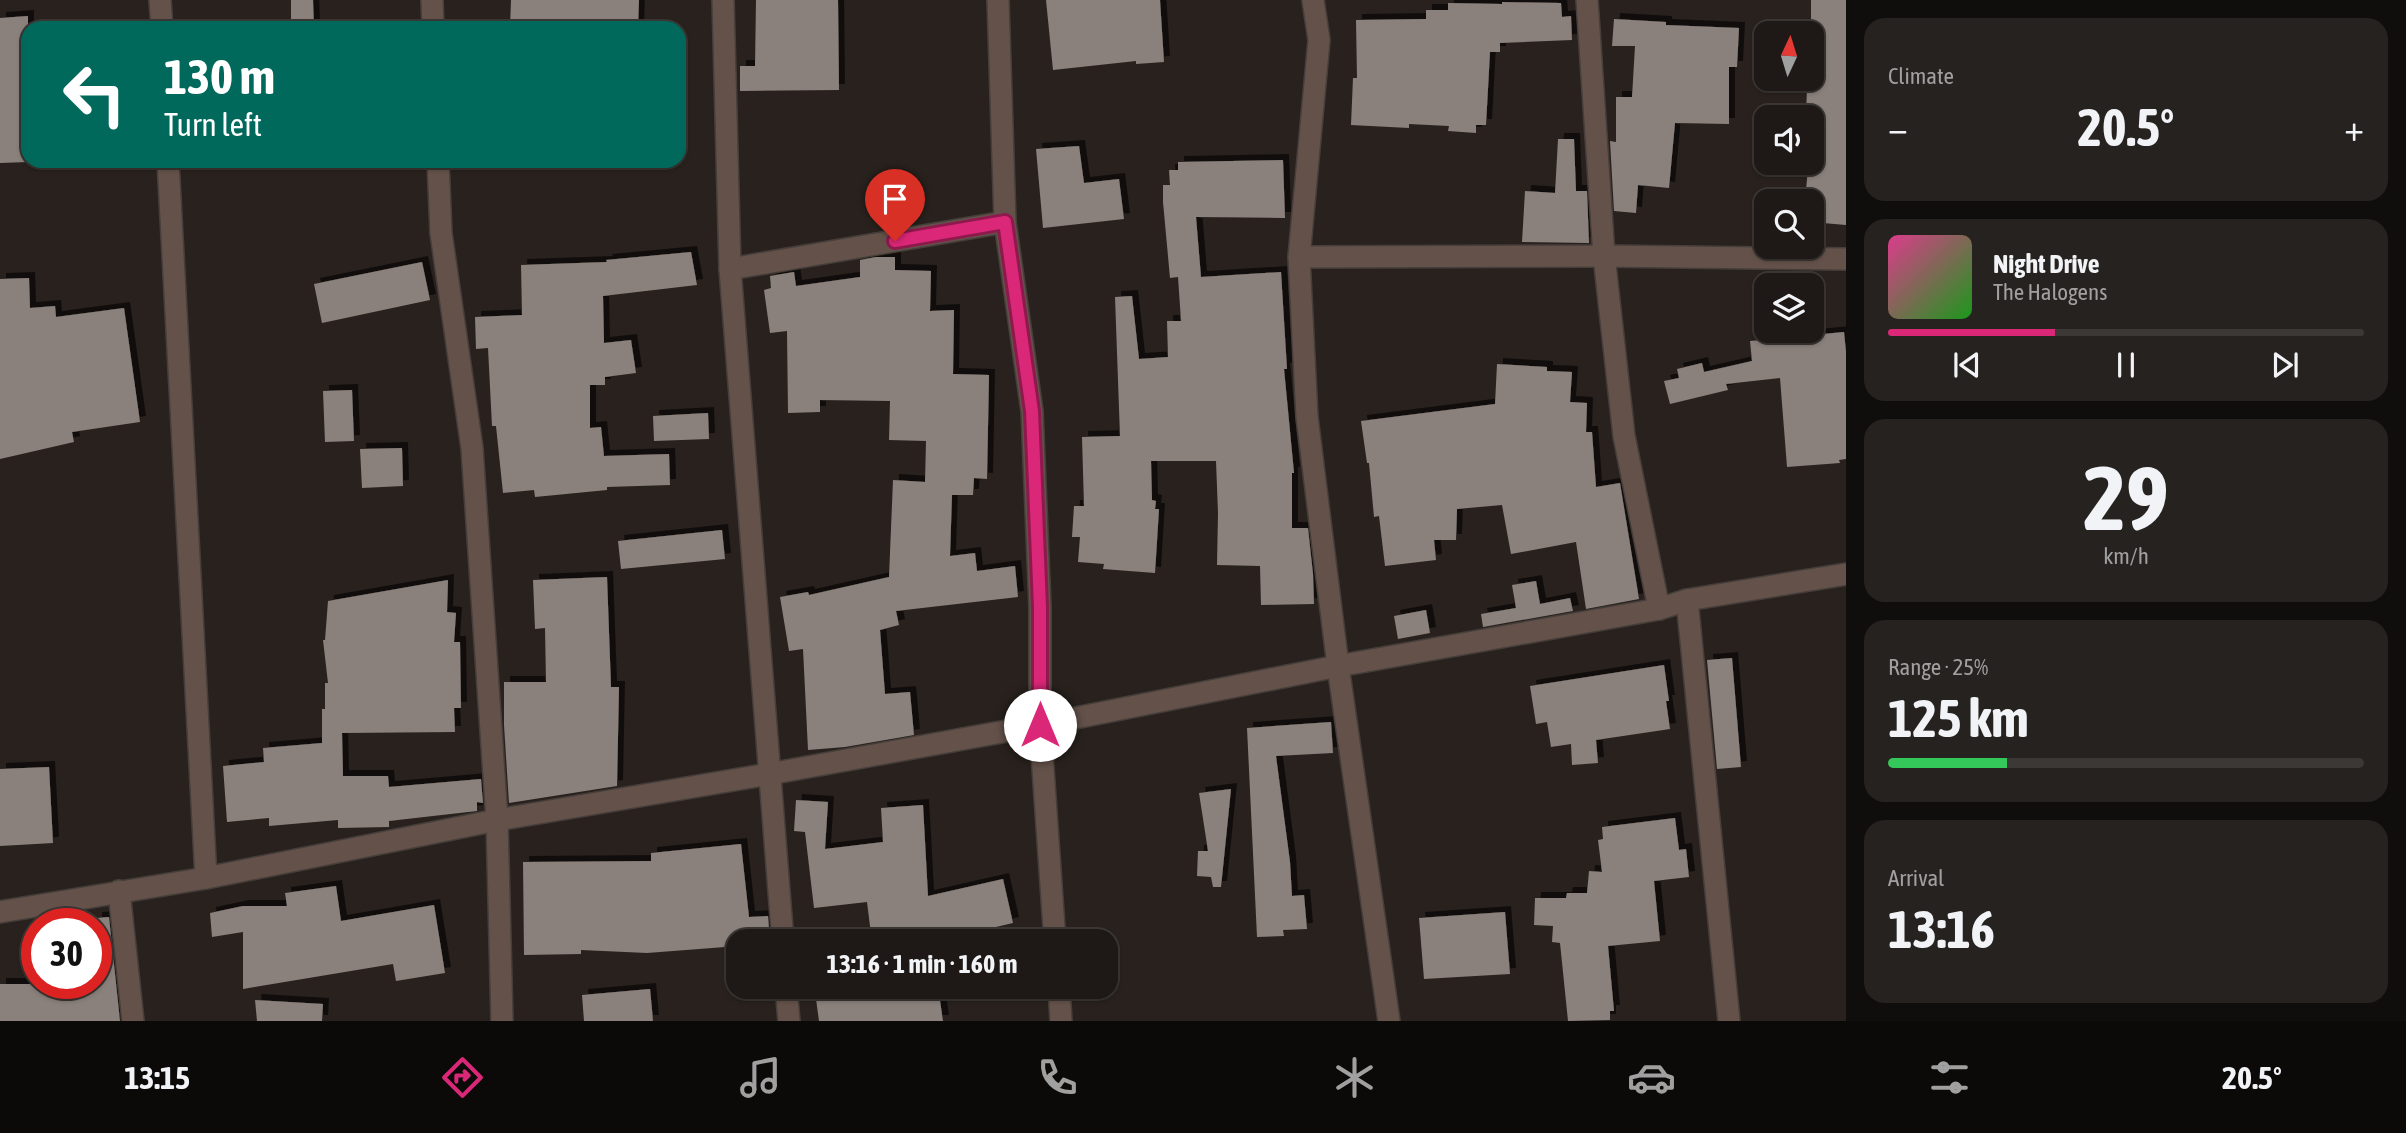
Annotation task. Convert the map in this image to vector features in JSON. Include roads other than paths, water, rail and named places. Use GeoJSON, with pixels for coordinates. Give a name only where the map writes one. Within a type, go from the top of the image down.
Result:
{"type":"FeatureCollection","features":[{"type":"Feature","properties":{"kind":"street"},"geometry":{"type":"LineString","coordinates":[[160,0],[162,21]]}},
{"type":"Feature","properties":{"kind":"street"},"geometry":{"type":"LineString","coordinates":[[432,0],[433,21]]}},
{"type":"Feature","properties":{"kind":"street"},"geometry":{"type":"LineString","coordinates":[[723,0],[730,269],[782,929]]}},
{"type":"Feature","properties":{"kind":"street"},"geometry":{"type":"LineString","coordinates":[[998,0],[1005,222],[1032,411],[1040,607],[1040,725],[1054,929]]}},
{"type":"Feature","properties":{"kind":"street"},"geometry":{"type":"LineString","coordinates":[[1313,0],[1319,40],[1298,257],[1307,417],[1338,666],[1389,1021]]}},
{"type":"Feature","properties":{"kind":"street"},"geometry":{"type":"LineString","coordinates":[[1587,0],[1604,256],[1624,436],[1659,609]]}},
{"type":"Feature","properties":{"kind":"street"},"geometry":{"type":"LineString","coordinates":[[168,168],[206,878]]}},
{"type":"Feature","properties":{"kind":"street"},"geometry":{"type":"LineString","coordinates":[[439,168],[441,233],[472,448],[497,820],[502,1021]]}},
{"type":"Feature","properties":{"kind":"street"},"geometry":{"type":"LineString","coordinates":[[730,269],[1005,222]]}},
{"type":"Feature","properties":{"kind":"street"},"geometry":{"type":"LineString","coordinates":[[1298,257],[1604,256],[1846,259]]}},
{"type":"Feature","properties":{"kind":"street"},"geometry":{"type":"LineString","coordinates":[[0,912],[206,878],[497,820],[1040,725],[1338,666],[1659,609],[1687,600],[1846,573]]}},
{"type":"Feature","properties":{"kind":"street"},"geometry":{"type":"LineString","coordinates":[[1687,600],[1729,1021]]}},
{"type":"Feature","properties":{"kind":"street"},"geometry":{"type":"LineString","coordinates":[[119,891],[133,1021]]}},
{"type":"Feature","properties":{"kind":"street"},"geometry":{"type":"LineString","coordinates":[[787,999],[789,1021]]}},
{"type":"Feature","properties":{"kind":"street"},"geometry":{"type":"LineString","coordinates":[[1060,999],[1061,1021]]}}]}
